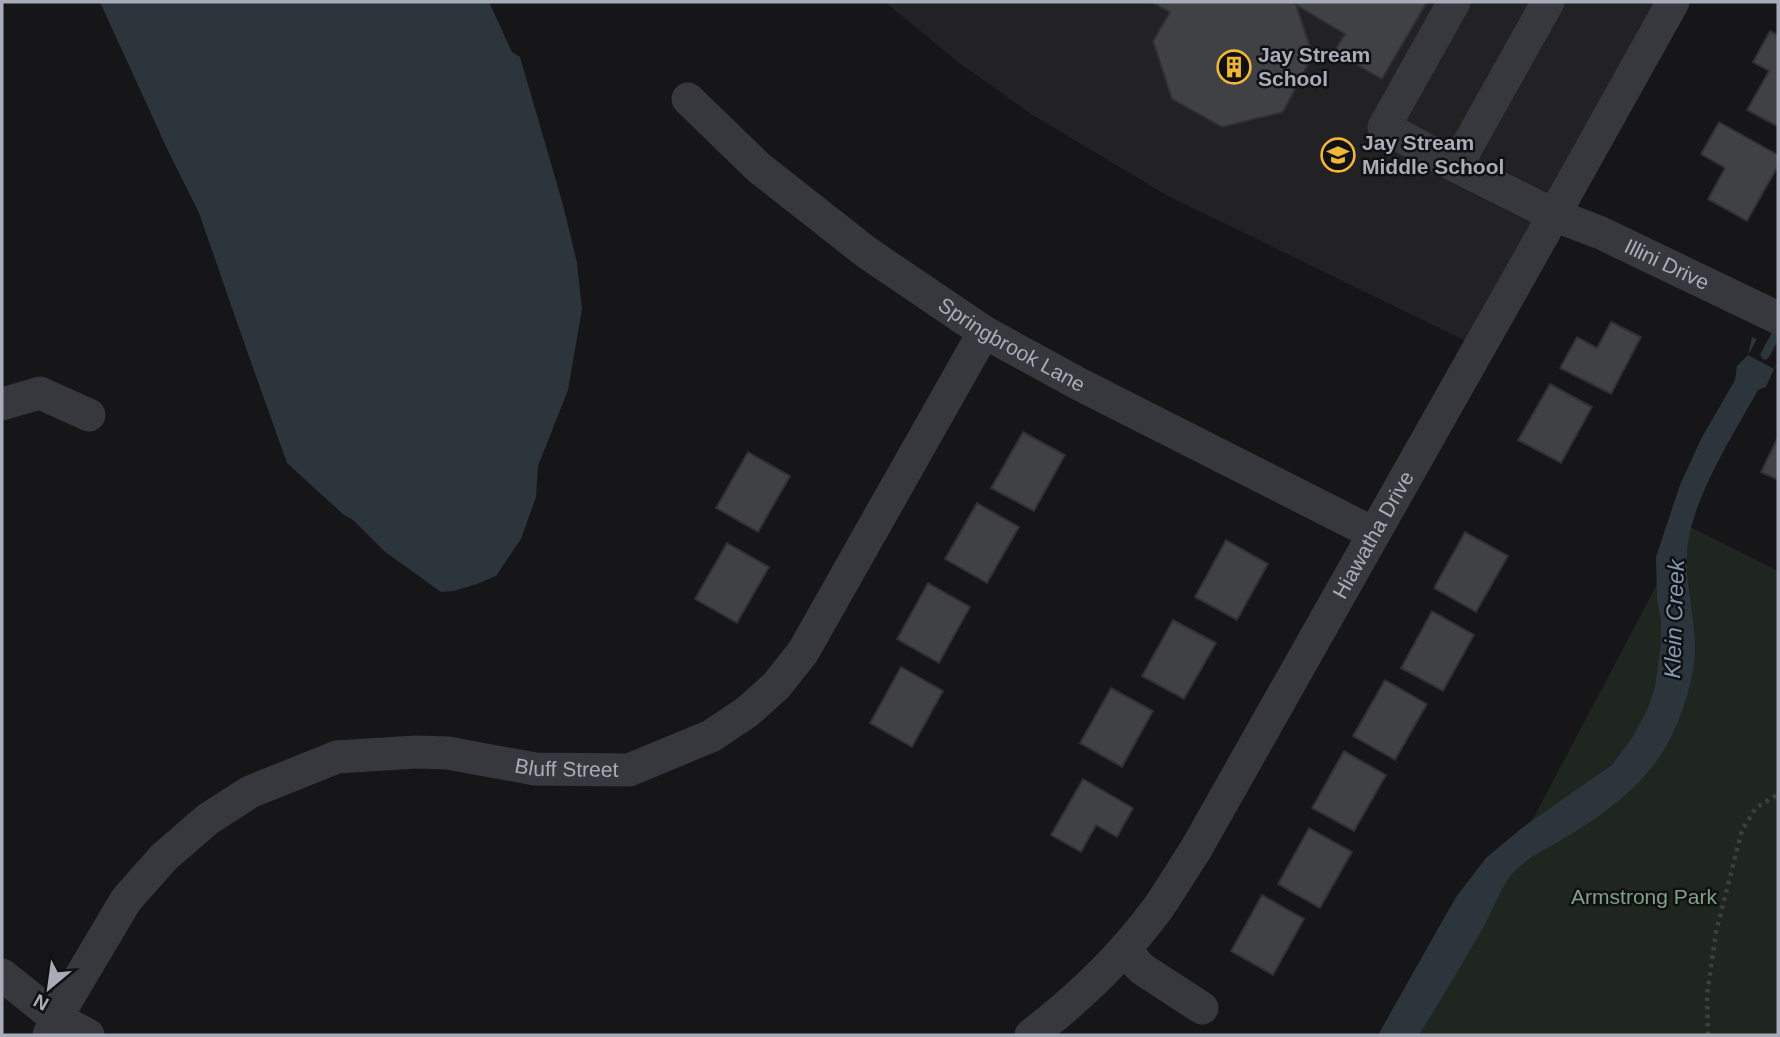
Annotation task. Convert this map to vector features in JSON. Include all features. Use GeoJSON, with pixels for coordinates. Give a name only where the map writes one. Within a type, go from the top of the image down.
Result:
{"type":"FeatureCollection","features":[{"type":"Feature","properties":{"kind":"street","name":"Illini Drive"},"geometry":{"type":"LineString","coordinates":[[1454,2],[1384,127],[1554,215],[1601,233],[1774,316]]}},
{"type":"Feature","properties":{"kind":"street"},"geometry":{"type":"LineString","coordinates":[[1456,166],[1548,2]]}},
{"type":"Feature","properties":{"kind":"street","name":"Hiawatha Drive"},"geometry":{"type":"LineString","coordinates":[[1031,1035],[1084,992],[1124,950],[1157,908],[1196,849],[1673,2]]}},
{"type":"Feature","properties":{"kind":"street","name":"Springbrook Lane"},"geometry":{"type":"LineString","coordinates":[[688,99],[769,176],[866,252],[984,332],[1079,384],[1373,534]]}},
{"type":"Feature","properties":{"kind":"street","name":"Bluff Street"},"geometry":{"type":"LineString","coordinates":[[52,1027],[127,900],[156,865],[208,819],[250,792],[337,757],[403,753],[448,753],[535,769],[629,770],[711,736],[747,712],[776,685],[803,652],[984,332]]}},
{"type":"Feature","properties":{"kind":"street"},"geometry":{"type":"LineString","coordinates":[[2,404],[40,393],[89,415]]}},
{"type":"Feature","properties":{"kind":"street"},"geometry":{"type":"LineString","coordinates":[[1124,950],[1142,969],[1202,1008]]}},
{"type":"Feature","properties":{"kind":"street"},"geometry":{"type":"LineString","coordinates":[[2,975],[52,1027],[88,1035]]}},
{"type":"Feature","properties":{"kind":"path"},"geometry":{"type":"LineString","coordinates":[[1708,1035],[1707,995],[1716,932],[1742,830],[1756,808],[1778,794]]}},
{"type":"Feature","properties":{"kind":"shaded area","name":"Jay Stream Middle School"},"geometry":{"type":"Polygon","coordinates":[[[885,2],[1663,2],[1470,343],[1168,196],[1031,114],[958,62],[885,2]]]}},
{"type":"Feature","properties":{"kind":"green space","name":"Armstrong Park"},"geometry":{"type":"Polygon","coordinates":[[[1688,526],[1778,571],[1778,1035],[1416,1035],[1455,966],[1688,526]]]}},
{"type":"Feature","properties":{"kind":"water"},"geometry":{"type":"Polygon","coordinates":[[[100,2],[489,2],[512,52],[520,57],[563,205],[577,263],[582,309],[568,390],[538,466],[536,497],[521,539],[496,576],[453,591],[441,592],[384,551],[353,520],[287,463],[199,213],[100,2]]]}},
{"type":"Feature","properties":{"kind":"water"},"geometry":{"type":"Polygon","coordinates":[[[1752,337],[1778,350],[1778,365],[1766,387],[1758,390],[1727,444],[1707,484],[1692,524],[1687,570],[1695,648],[1693,671],[1670,739],[1649,770],[1624,796],[1594,819],[1516,869],[1419,1035],[1378,1035],[1456,897],[1486,858],[1523,827],[1612,765],[1634,735],[1655,687],[1661,643],[1656,557],[1680,485],[1701,439],[1735,380],[1737,366],[1748,355],[1752,337]]]}},
{"type":"Feature","properties":{"kind":"pier"},"geometry":{"type":"Polygon","coordinates":[[[1758,337],[1778,346],[1778,362],[1774,369],[1748,355],[1758,337]]]}},
{"type":"Feature","properties":{"kind":"building","name":"Jay Stream School"},"geometry":{"type":"Polygon","coordinates":[[[1151,2],[1427,2],[1382,79],[1334,52],[1345,34],[1296,5],[1313,55],[1283,112],[1222,127],[1172,99],[1153,41],[1170,12],[1151,2]]]}},
{"type":"Feature","properties":{"kind":"building"},"geometry":{"type":"Polygon","coordinates":[[[1770,31],[1778,35],[1777,126],[1747,110],[1769,71],[1753,62],[1770,31]]]}},
{"type":"Feature","properties":{"kind":"building"},"geometry":{"type":"Polygon","coordinates":[[[1719,122],[1778,155],[1778,166],[1747,221],[1708,199],[1725,168],[1701,154],[1719,122]]]}},
{"type":"Feature","properties":{"kind":"building"},"geometry":{"type":"Polygon","coordinates":[[[1611,322],[1641,337],[1611,394],[1560,368],[1577,337],[1597,348],[1611,322]]]}},
{"type":"Feature","properties":{"kind":"building"},"geometry":{"type":"Polygon","coordinates":[[[1550,384],[1592,407],[1561,463],[1518,440],[1550,384]]]}},
{"type":"Feature","properties":{"kind":"building"},"geometry":{"type":"Polygon","coordinates":[[[1023,432],[1065,455],[1034,511],[991,488],[1023,432]]]}},
{"type":"Feature","properties":{"kind":"building"},"geometry":{"type":"Polygon","coordinates":[[[1778,437],[1778,480],[1761,472],[1778,437]]]}},
{"type":"Feature","properties":{"kind":"building"},"geometry":{"type":"Polygon","coordinates":[[[748,452],[790,476],[758,532],[716,508],[748,452]]]}},
{"type":"Feature","properties":{"kind":"building"},"geometry":{"type":"Polygon","coordinates":[[[977,503],[1019,527],[987,583],[945,559],[977,503]]]}},
{"type":"Feature","properties":{"kind":"building"},"geometry":{"type":"Polygon","coordinates":[[[1465,532],[1508,556],[1476,612],[1434,588],[1465,532]]]}},
{"type":"Feature","properties":{"kind":"building"},"geometry":{"type":"Polygon","coordinates":[[[1226,540],[1268,564],[1237,620],[1195,597],[1226,540]]]}},
{"type":"Feature","properties":{"kind":"building"},"geometry":{"type":"Polygon","coordinates":[[[727,543],[769,567],[737,623],[695,599],[727,543]]]}},
{"type":"Feature","properties":{"kind":"building"},"geometry":{"type":"Polygon","coordinates":[[[928,583],[970,607],[939,663],[897,639],[928,583]]]}},
{"type":"Feature","properties":{"kind":"building"},"geometry":{"type":"Polygon","coordinates":[[[1432,611],[1474,635],[1443,691],[1401,668],[1432,611]]]}},
{"type":"Feature","properties":{"kind":"building"},"geometry":{"type":"Polygon","coordinates":[[[1173,620],[1216,643],[1184,699],[1142,676],[1173,620]]]}},
{"type":"Feature","properties":{"kind":"building"},"geometry":{"type":"Polygon","coordinates":[[[901,667],[943,691],[912,747],[870,723],[901,667]]]}},
{"type":"Feature","properties":{"kind":"building"},"geometry":{"type":"Polygon","coordinates":[[[1385,680],[1427,704],[1395,760],[1353,736],[1385,680]]]}},
{"type":"Feature","properties":{"kind":"building"},"geometry":{"type":"Polygon","coordinates":[[[1111,688],[1153,711],[1122,767],[1080,743],[1111,688]]]}},
{"type":"Feature","properties":{"kind":"building"},"geometry":{"type":"Polygon","coordinates":[[[1344,751],[1386,775],[1354,831],[1312,808],[1344,751]]]}},
{"type":"Feature","properties":{"kind":"building"},"geometry":{"type":"Polygon","coordinates":[[[1083,779],[1133,808],[1117,837],[1096,825],[1081,852],[1051,835],[1083,779]]]}},
{"type":"Feature","properties":{"kind":"building"},"geometry":{"type":"Polygon","coordinates":[[[1309,828],[1352,852],[1320,908],[1278,884],[1309,828]]]}},
{"type":"Feature","properties":{"kind":"building"},"geometry":{"type":"Polygon","coordinates":[[[1262,895],[1304,919],[1273,975],[1231,951],[1262,895]]]}},
{"type":"Feature","properties":{"kind":"waterway","name":"Klein Creek"},"geometry":{"type":"LineString","coordinates":[[1765,355],[1778,331]]}},
{"type":"Feature","properties":{"kind":"place","name":"Jay Stream School"},"geometry":{"type":"Point","coordinates":[1234,67]}},
{"type":"Feature","properties":{"kind":"place","name":"Jay Stream Middle School"},"geometry":{"type":"Point","coordinates":[1338,155]}}]}
